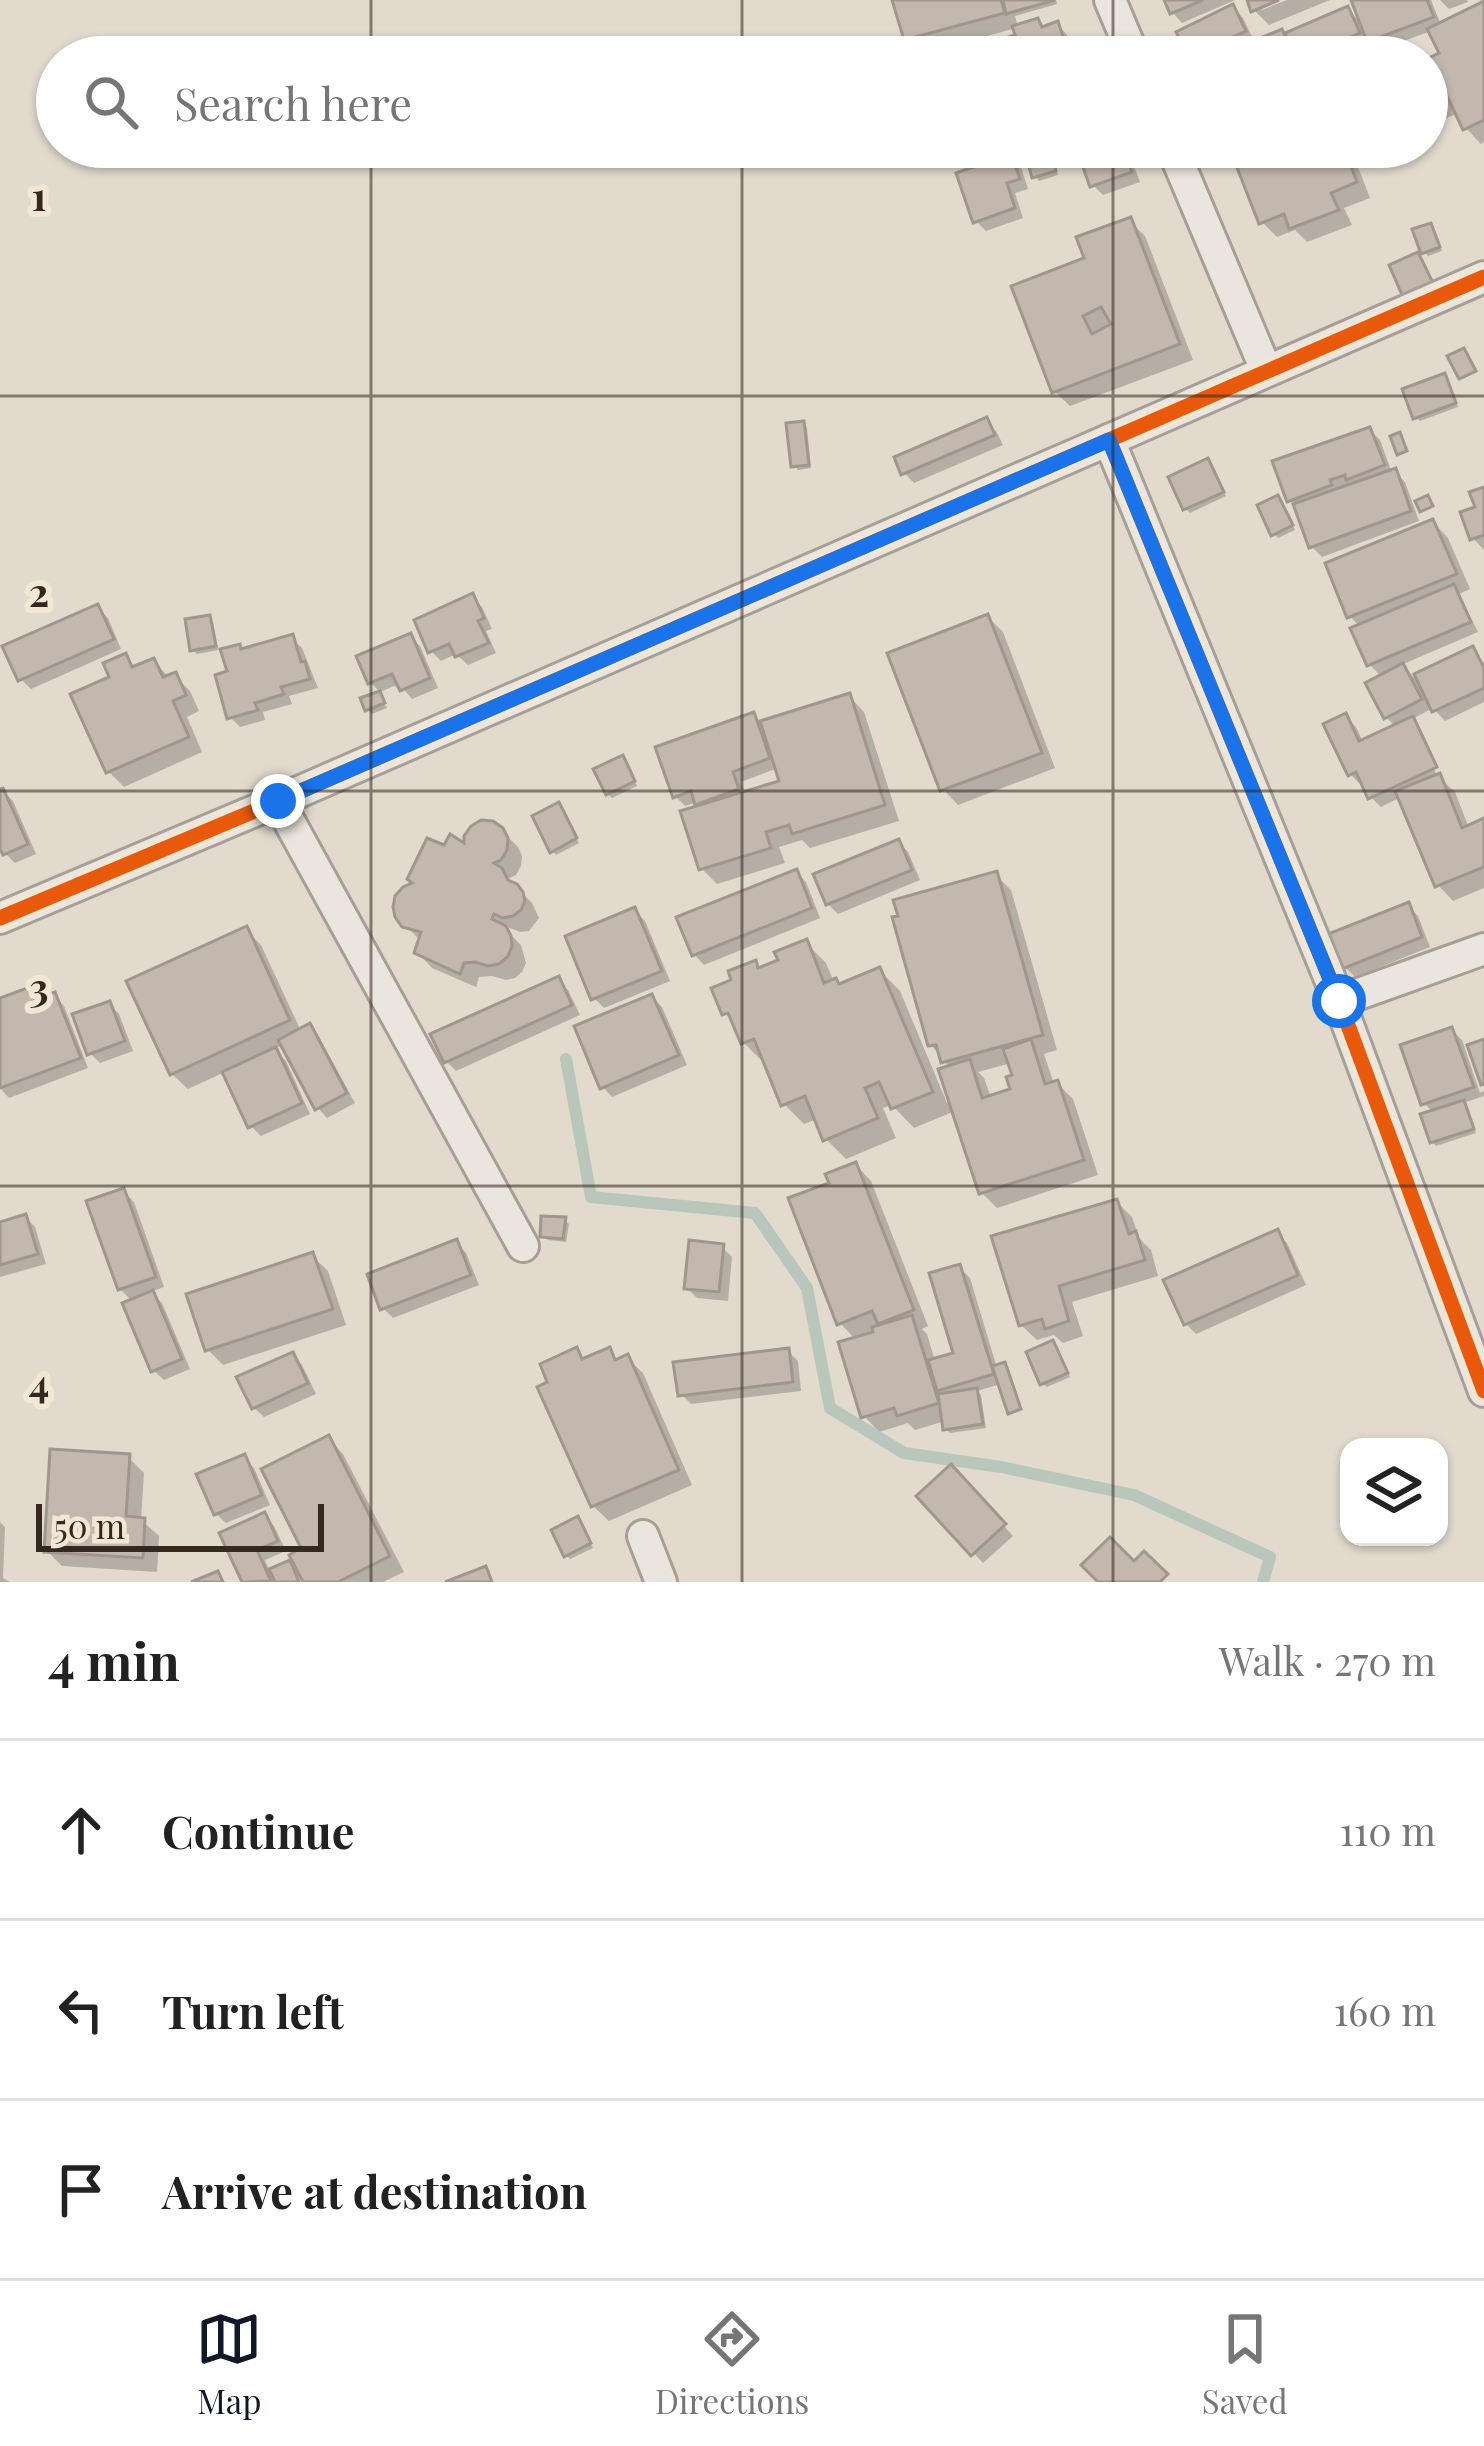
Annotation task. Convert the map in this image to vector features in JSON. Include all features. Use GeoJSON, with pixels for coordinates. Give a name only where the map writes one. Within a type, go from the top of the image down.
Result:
{"type":"FeatureCollection","features":[{"type":"Feature","properties":{"kind":"street"},"geometry":{"type":"LineString","coordinates":[[1110,0],[1125,36]]}},
{"type":"Feature","properties":{"kind":"street"},"geometry":{"type":"LineString","coordinates":[[1181,168],[1266,370]]}},
{"type":"Feature","properties":{"kind":"street"},"geometry":{"type":"LineString","coordinates":[[0,918],[1484,277]]}},
{"type":"Feature","properties":{"kind":"street"},"geometry":{"type":"LineString","coordinates":[[1109,440],[1339,1001],[1484,1391]]}},
{"type":"Feature","properties":{"kind":"street"},"geometry":{"type":"LineString","coordinates":[[278,801],[524,1246]]}},
{"type":"Feature","properties":{"kind":"street"},"geometry":{"type":"LineString","coordinates":[[1339,1001],[1484,949]]}},
{"type":"Feature","properties":{"kind":"street"},"geometry":{"type":"LineString","coordinates":[[643,1536],[661,1582]]}},
{"type":"Feature","properties":{"kind":"building"},"geometry":{"type":"Polygon","coordinates":[[[892,0],[1001,0],[1005,13],[919,36],[903,36],[892,0]]]}},
{"type":"Feature","properties":{"kind":"building"},"geometry":{"type":"Polygon","coordinates":[[[1003,0],[1055,0],[1006,14],[1003,0]]]}},
{"type":"Feature","properties":{"kind":"building"},"geometry":{"type":"Polygon","coordinates":[[[1164,0],[1203,0],[1170,14],[1164,0]]]}},
{"type":"Feature","properties":{"kind":"building"},"geometry":{"type":"Polygon","coordinates":[[[1247,0],[1279,0],[1251,12],[1247,0]]]}},
{"type":"Feature","properties":{"kind":"building"},"geometry":{"type":"Polygon","coordinates":[[[1351,0],[1427,0],[1434,17],[1383,36],[1365,36],[1351,0]]]}},
{"type":"Feature","properties":{"kind":"building"},"geometry":{"type":"Polygon","coordinates":[[[1484,1],[1484,120],[1463,130],[1448,98],[1448,36],[1430,36],[1427,29],[1484,1]]]}},
{"type":"Feature","properties":{"kind":"building"},"geometry":{"type":"Polygon","coordinates":[[[1233,4],[1246,31],[1235,36],[1178,36],[1176,32],[1233,4]]]}},
{"type":"Feature","properties":{"kind":"building"},"geometry":{"type":"Polygon","coordinates":[[[1348,6],[1360,33],[1286,36],[1348,6]]]}},
{"type":"Feature","properties":{"kind":"building"},"geometry":{"type":"Polygon","coordinates":[[[1038,18],[1042,27],[1058,21],[1063,36],[1012,36],[1012,26],[1038,18]]]}},
{"type":"Feature","properties":{"kind":"building"},"geometry":{"type":"Polygon","coordinates":[[[970,168],[1016,168],[1020,179],[1007,183],[1015,208],[973,223],[956,173],[970,168]]]}},
{"type":"Feature","properties":{"kind":"building"},"geometry":{"type":"Polygon","coordinates":[[[1029,168],[1055,168],[1056,171],[1032,178],[1029,168]]]}},
{"type":"Feature","properties":{"kind":"building"},"geometry":{"type":"Polygon","coordinates":[[[1083,168],[1131,168],[1132,172],[1090,187],[1083,168]]]}},
{"type":"Feature","properties":{"kind":"building"},"geometry":{"type":"Polygon","coordinates":[[[1237,168],[1351,168],[1357,182],[1331,193],[1339,210],[1289,229],[1284,214],[1259,224],[1237,168]]]}},
{"type":"Feature","properties":{"kind":"building"},"geometry":{"type":"Polygon","coordinates":[[[1131,217],[1180,344],[1052,393],[1011,286],[1084,258],[1076,237],[1131,217]],[[1101,307],[1083,316],[1092,334],[1111,324],[1101,307]]]}},
{"type":"Feature","properties":{"kind":"building"},"geometry":{"type":"Polygon","coordinates":[[[1431,223],[1440,247],[1421,254],[1412,229],[1431,223]]]}},
{"type":"Feature","properties":{"kind":"building"},"geometry":{"type":"Polygon","coordinates":[[[1418,252],[1433,283],[1403,297],[1389,265],[1418,252]]]}},
{"type":"Feature","properties":{"kind":"building"},"geometry":{"type":"Polygon","coordinates":[[[1464,348],[1476,371],[1459,379],[1447,356],[1464,348]]]}},
{"type":"Feature","properties":{"kind":"building"},"geometry":{"type":"Polygon","coordinates":[[[1445,373],[1456,403],[1413,419],[1402,389],[1445,373]]]}},
{"type":"Feature","properties":{"kind":"building"},"geometry":{"type":"Polygon","coordinates":[[[987,417],[995,435],[901,475],[894,457],[987,417]]]}},
{"type":"Feature","properties":{"kind":"building"},"geometry":{"type":"Polygon","coordinates":[[[804,421],[809,465],[791,467],[786,423],[804,421]]]}},
{"type":"Feature","properties":{"kind":"building"},"geometry":{"type":"Polygon","coordinates":[[[1370,427],[1385,465],[1346,480],[1345,475],[1330,480],[1332,485],[1287,502],[1272,461],[1370,427]]]}},
{"type":"Feature","properties":{"kind":"building"},"geometry":{"type":"Polygon","coordinates":[[[1400,432],[1407,451],[1397,455],[1390,436],[1400,432]]]}},
{"type":"Feature","properties":{"kind":"building"},"geometry":{"type":"Polygon","coordinates":[[[1208,458],[1224,492],[1183,510],[1168,477],[1208,458]]]}},
{"type":"Feature","properties":{"kind":"building"},"geometry":{"type":"Polygon","coordinates":[[[1396,468],[1411,511],[1309,548],[1293,504],[1396,468]]]}},
{"type":"Feature","properties":{"kind":"building"},"geometry":{"type":"Polygon","coordinates":[[[1484,487],[1484,535],[1470,540],[1460,512],[1475,507],[1469,492],[1484,487]]]}},
{"type":"Feature","properties":{"kind":"building"},"geometry":{"type":"Polygon","coordinates":[[[1278,495],[1293,525],[1271,536],[1257,505],[1278,495]]]}},
{"type":"Feature","properties":{"kind":"building"},"geometry":{"type":"Polygon","coordinates":[[[1428,495],[1433,506],[1420,512],[1415,501],[1428,495]]]}},
{"type":"Feature","properties":{"kind":"building"},"geometry":{"type":"Polygon","coordinates":[[[1433,519],[1457,574],[1347,618],[1325,563],[1433,519]]]}},
{"type":"Feature","properties":{"kind":"building"},"geometry":{"type":"Polygon","coordinates":[[[1454,584],[1471,622],[1367,666],[1350,628],[1454,584]]]}},
{"type":"Feature","properties":{"kind":"building"},"geometry":{"type":"Polygon","coordinates":[[[473,593],[484,618],[478,621],[489,643],[455,657],[449,644],[428,653],[414,620],[473,593]]]}},
{"type":"Feature","properties":{"kind":"building"},"geometry":{"type":"Polygon","coordinates":[[[98,604],[114,639],[18,681],[2,646],[98,604]]]}},
{"type":"Feature","properties":{"kind":"building"},"geometry":{"type":"Polygon","coordinates":[[[988,614],[1042,753],[940,791],[887,653],[988,614]]]}},
{"type":"Feature","properties":{"kind":"building"},"geometry":{"type":"Polygon","coordinates":[[[210,615],[216,646],[190,651],[185,619],[210,615]]]}},
{"type":"Feature","properties":{"kind":"building"},"geometry":{"type":"Polygon","coordinates":[[[411,633],[430,678],[400,691],[392,674],[368,684],[356,656],[411,633]]]}},
{"type":"Feature","properties":{"kind":"building"},"geometry":{"type":"Polygon","coordinates":[[[293,634],[310,679],[281,687],[284,694],[255,703],[258,710],[227,719],[215,675],[227,671],[220,649],[240,644],[241,649],[293,634]]]}},
{"type":"Feature","properties":{"kind":"building"},"geometry":{"type":"Polygon","coordinates":[[[1473,646],[1484,668],[1484,688],[1432,712],[1414,674],[1473,646]]]}},
{"type":"Feature","properties":{"kind":"building"},"geometry":{"type":"Polygon","coordinates":[[[126,653],[132,667],[154,658],[163,677],[176,672],[186,695],[173,701],[189,737],[106,773],[70,694],[109,677],[103,663],[126,653]]]}},
{"type":"Feature","properties":{"kind":"building"},"geometry":{"type":"Polygon","coordinates":[[[1403,663],[1422,699],[1384,719],[1365,683],[1403,663]]]}},
{"type":"Feature","properties":{"kind":"building"},"geometry":{"type":"Polygon","coordinates":[[[380,691],[385,703],[365,711],[360,698],[380,691]]]}},
{"type":"Feature","properties":{"kind":"building"},"geometry":{"type":"Polygon","coordinates":[[[850,693],[885,805],[792,834],[789,825],[766,832],[771,848],[699,870],[680,811],[779,781],[760,721],[850,693]]]}},
{"type":"Feature","properties":{"kind":"building"},"geometry":{"type":"Polygon","coordinates":[[[754,712],[770,758],[733,772],[739,789],[695,805],[691,791],[673,798],[655,747],[754,712]]]}},
{"type":"Feature","properties":{"kind":"building"},"geometry":{"type":"Polygon","coordinates":[[[1346,713],[1359,741],[1413,716],[1437,767],[1368,799],[1356,772],[1348,776],[1323,724],[1346,713]]]}},
{"type":"Feature","properties":{"kind":"building"},"geometry":{"type":"Polygon","coordinates":[[[623,755],[635,781],[606,795],[593,769],[623,755]]]}},
{"type":"Feature","properties":{"kind":"building"},"geometry":{"type":"Polygon","coordinates":[[[1440,773],[1462,828],[1484,818],[1484,867],[1435,887],[1395,791],[1440,773]]]}},
{"type":"Feature","properties":{"kind":"building"},"geometry":{"type":"Polygon","coordinates":[[[0,789],[28,844],[3,855],[0,789]]]}},
{"type":"Feature","properties":{"kind":"building"},"geometry":{"type":"Polygon","coordinates":[[[559,802],[577,838],[550,853],[532,816],[559,802]]]}},
{"type":"Feature","properties":{"kind":"building"},"geometry":{"type":"Polygon","coordinates":[[[481,820],[503,828],[507,850],[494,863],[517,884],[525,901],[513,916],[494,914],[492,919],[506,926],[511,936],[508,956],[488,966],[464,963],[460,974],[414,953],[421,932],[402,927],[393,907],[395,896],[412,883],[407,879],[427,838],[444,845],[450,834],[464,843],[471,826],[481,820]]]}},
{"type":"Feature","properties":{"kind":"building"},"geometry":{"type":"Polygon","coordinates":[[[899,839],[912,870],[826,905],[813,874],[899,839]]]}},
{"type":"Feature","properties":{"kind":"building"},"geometry":{"type":"Polygon","coordinates":[[[797,869],[812,908],[692,956],[676,917],[797,869]]]}},
{"type":"Feature","properties":{"kind":"building"},"geometry":{"type":"Polygon","coordinates":[[[997,871],[1043,1035],[941,1063],[936,1045],[928,1046],[892,917],[898,916],[893,900],[997,871]]]}},
{"type":"Feature","properties":{"kind":"building"},"geometry":{"type":"Polygon","coordinates":[[[1409,902],[1422,937],[1342,969],[1328,934],[1409,902]]]}},
{"type":"Feature","properties":{"kind":"building"},"geometry":{"type":"Polygon","coordinates":[[[635,907],[662,971],[591,1000],[565,936],[635,907]]]}},
{"type":"Feature","properties":{"kind":"building"},"geometry":{"type":"Polygon","coordinates":[[[247,926],[290,1020],[170,1075],[126,981],[247,926]]]}},
{"type":"Feature","properties":{"kind":"building"},"geometry":{"type":"Polygon","coordinates":[[[807,939],[824,983],[836,978],[839,984],[880,967],[933,1092],[891,1109],[879,1082],[865,1088],[878,1118],[823,1141],[805,1096],[781,1106],[754,1039],[741,1044],[711,988],[731,980],[728,971],[756,960],[758,968],[778,960],[774,952],[807,939]]]}},
{"type":"Feature","properties":{"kind":"building"},"geometry":{"type":"Polygon","coordinates":[[[559,976],[572,1005],[444,1063],[430,1034],[559,976]]]}},
{"type":"Feature","properties":{"kind":"building"},"geometry":{"type":"Polygon","coordinates":[[[30,987],[35,1000],[55,992],[81,1058],[0,1088],[0,998],[30,987]]]}},
{"type":"Feature","properties":{"kind":"building"},"geometry":{"type":"Polygon","coordinates":[[[652,994],[679,1055],[600,1089],[574,1026],[652,994]]]}},
{"type":"Feature","properties":{"kind":"building"},"geometry":{"type":"Polygon","coordinates":[[[110,1001],[125,1041],[87,1055],[72,1014],[110,1001]]]}},
{"type":"Feature","properties":{"kind":"building"},"geometry":{"type":"Polygon","coordinates":[[[310,1023],[347,1093],[315,1110],[278,1040],[310,1023]]]}},
{"type":"Feature","properties":{"kind":"building"},"geometry":{"type":"Polygon","coordinates":[[[1452,1027],[1474,1087],[1421,1105],[1400,1045],[1452,1027]]]}},
{"type":"Feature","properties":{"kind":"building"},"geometry":{"type":"Polygon","coordinates":[[[1031,1039],[1045,1084],[1058,1080],[1084,1160],[979,1194],[938,1069],[970,1059],[982,1098],[1010,1089],[1006,1077],[1012,1075],[1003,1049],[1031,1039]]]}},
{"type":"Feature","properties":{"kind":"building"},"geometry":{"type":"Polygon","coordinates":[[[1484,1039],[1484,1084],[1481,1085],[1467,1045],[1484,1039]]]}},
{"type":"Feature","properties":{"kind":"building"},"geometry":{"type":"Polygon","coordinates":[[[276,1047],[302,1103],[248,1128],[222,1072],[276,1047]]]}},
{"type":"Feature","properties":{"kind":"building"},"geometry":{"type":"Polygon","coordinates":[[[1464,1100],[1474,1129],[1430,1143],[1420,1114],[1464,1100]]]}},
{"type":"Feature","properties":{"kind":"building"},"geometry":{"type":"Polygon","coordinates":[[[856,1162],[914,1310],[878,1324],[872,1311],[837,1325],[788,1198],[829,1183],[825,1174],[856,1162]]]}},
{"type":"Feature","properties":{"kind":"building"},"geometry":{"type":"Polygon","coordinates":[[[124,1188],[156,1277],[118,1290],[86,1201],[124,1188]]]}},
{"type":"Feature","properties":{"kind":"building"},"geometry":{"type":"Polygon","coordinates":[[[1117,1199],[1129,1234],[1136,1231],[1145,1260],[1059,1286],[1069,1321],[1045,1329],[1042,1319],[1019,1326],[991,1236],[1117,1199]]]}},
{"type":"Feature","properties":{"kind":"building"},"geometry":{"type":"Polygon","coordinates":[[[26,1214],[38,1254],[0,1265],[0,1222],[26,1214]]]}},
{"type":"Feature","properties":{"kind":"building"},"geometry":{"type":"Polygon","coordinates":[[[541,1216],[566,1217],[563,1239],[540,1237],[541,1216]]]}},
{"type":"Feature","properties":{"kind":"building"},"geometry":{"type":"Polygon","coordinates":[[[1278,1229],[1298,1275],[1184,1325],[1163,1280],[1278,1229]]]}},
{"type":"Feature","properties":{"kind":"building"},"geometry":{"type":"Polygon","coordinates":[[[457,1239],[471,1275],[380,1310],[367,1274],[457,1239]]]}},
{"type":"Feature","properties":{"kind":"building"},"geometry":{"type":"Polygon","coordinates":[[[689,1240],[724,1244],[719,1292],[684,1289],[689,1240]]]}},
{"type":"Feature","properties":{"kind":"building"},"geometry":{"type":"Polygon","coordinates":[[[313,1252],[333,1309],[205,1351],[186,1294],[313,1252]]]}},
{"type":"Feature","properties":{"kind":"building"},"geometry":{"type":"Polygon","coordinates":[[[960,1264],[994,1374],[937,1391],[928,1360],[953,1353],[929,1273],[960,1264]]]}},
{"type":"Feature","properties":{"kind":"building"},"geometry":{"type":"Polygon","coordinates":[[[153,1290],[182,1359],[151,1372],[122,1303],[153,1290]]]}},
{"type":"Feature","properties":{"kind":"building"},"geometry":{"type":"Polygon","coordinates":[[[912,1315],[939,1403],[897,1416],[894,1408],[861,1418],[838,1342],[912,1315]]]}},
{"type":"Feature","properties":{"kind":"building"},"geometry":{"type":"Polygon","coordinates":[[[1053,1340],[1068,1373],[1040,1385],[1026,1352],[1053,1340]]]}},
{"type":"Feature","properties":{"kind":"building"},"geometry":{"type":"Polygon","coordinates":[[[577,1347],[582,1359],[610,1347],[615,1360],[628,1354],[679,1470],[591,1507],[537,1387],[547,1382],[540,1364],[577,1347]]]}},
{"type":"Feature","properties":{"kind":"building"},"geometry":{"type":"Polygon","coordinates":[[[789,1348],[793,1382],[678,1396],[673,1362],[789,1348]]]}},
{"type":"Feature","properties":{"kind":"building"},"geometry":{"type":"Polygon","coordinates":[[[293,1352],[308,1383],[252,1409],[236,1377],[293,1352]]]}},
{"type":"Feature","properties":{"kind":"building"},"geometry":{"type":"Polygon","coordinates":[[[1005,1362],[1021,1409],[1008,1414],[992,1366],[1005,1362]]]}},
{"type":"Feature","properties":{"kind":"building"},"geometry":{"type":"Polygon","coordinates":[[[977,1388],[983,1424],[943,1430],[938,1394],[977,1388]]]}},
{"type":"Feature","properties":{"kind":"building"},"geometry":{"type":"Polygon","coordinates":[[[329,1435],[390,1556],[338,1582],[303,1582],[289,1555],[301,1548],[261,1469],[329,1435]]]}},
{"type":"Feature","properties":{"kind":"building"},"geometry":{"type":"Polygon","coordinates":[[[50,1449],[130,1454],[126,1516],[145,1518],[143,1558],[44,1552],[50,1449]]]}},
{"type":"Feature","properties":{"kind":"building"},"geometry":{"type":"Polygon","coordinates":[[[245,1454],[262,1495],[214,1515],[196,1474],[245,1454]]]}},
{"type":"Feature","properties":{"kind":"building"},"geometry":{"type":"Polygon","coordinates":[[[951,1464],[1006,1524],[971,1556],[916,1496],[951,1464]]]}},
{"type":"Feature","properties":{"kind":"building"},"geometry":{"type":"Polygon","coordinates":[[[265,1512],[278,1541],[257,1550],[271,1581],[242,1582],[219,1533],[265,1512]]]}},
{"type":"Feature","properties":{"kind":"building"},"geometry":{"type":"Polygon","coordinates":[[[578,1516],[591,1543],[564,1557],[551,1530],[578,1516]]]}},
{"type":"Feature","properties":{"kind":"building"},"geometry":{"type":"Polygon","coordinates":[[[1110,1537],[1134,1561],[1144,1551],[1168,1574],[1160,1582],[1098,1582],[1081,1565],[1110,1537]]]}},
{"type":"Feature","properties":{"kind":"building"},"geometry":{"type":"Polygon","coordinates":[[[290,1560],[299,1582],[275,1582],[269,1569],[290,1560]]]}},
{"type":"Feature","properties":{"kind":"building"},"geometry":{"type":"Polygon","coordinates":[[[486,1566],[492,1582],[445,1582],[486,1566]]]}},
{"type":"Feature","properties":{"kind":"building"},"geometry":{"type":"Polygon","coordinates":[[[218,1571],[223,1582],[191,1582],[218,1571]]]}},
{"type":"Feature","properties":{"kind":"waterway"},"geometry":{"type":"LineString","coordinates":[[566,1059],[591,1197],[755,1213],[807,1288],[830,1408],[904,1453],[1001,1467],[1134,1495],[1270,1557],[1263,1582]]}},
{"type":"Feature","properties":{"kind":"cycle path"},"geometry":{"type":"LineString","coordinates":[[0,918],[1484,277]]}},
{"type":"Feature","properties":{"kind":"cycle path"},"geometry":{"type":"LineString","coordinates":[[1109,440],[1339,1001],[1484,1391]]}},
{"type":"Feature","properties":{"kind":"route"},"geometry":{"type":"LineString","coordinates":[[278,801],[1109,440],[1339,1001]]}}]}
